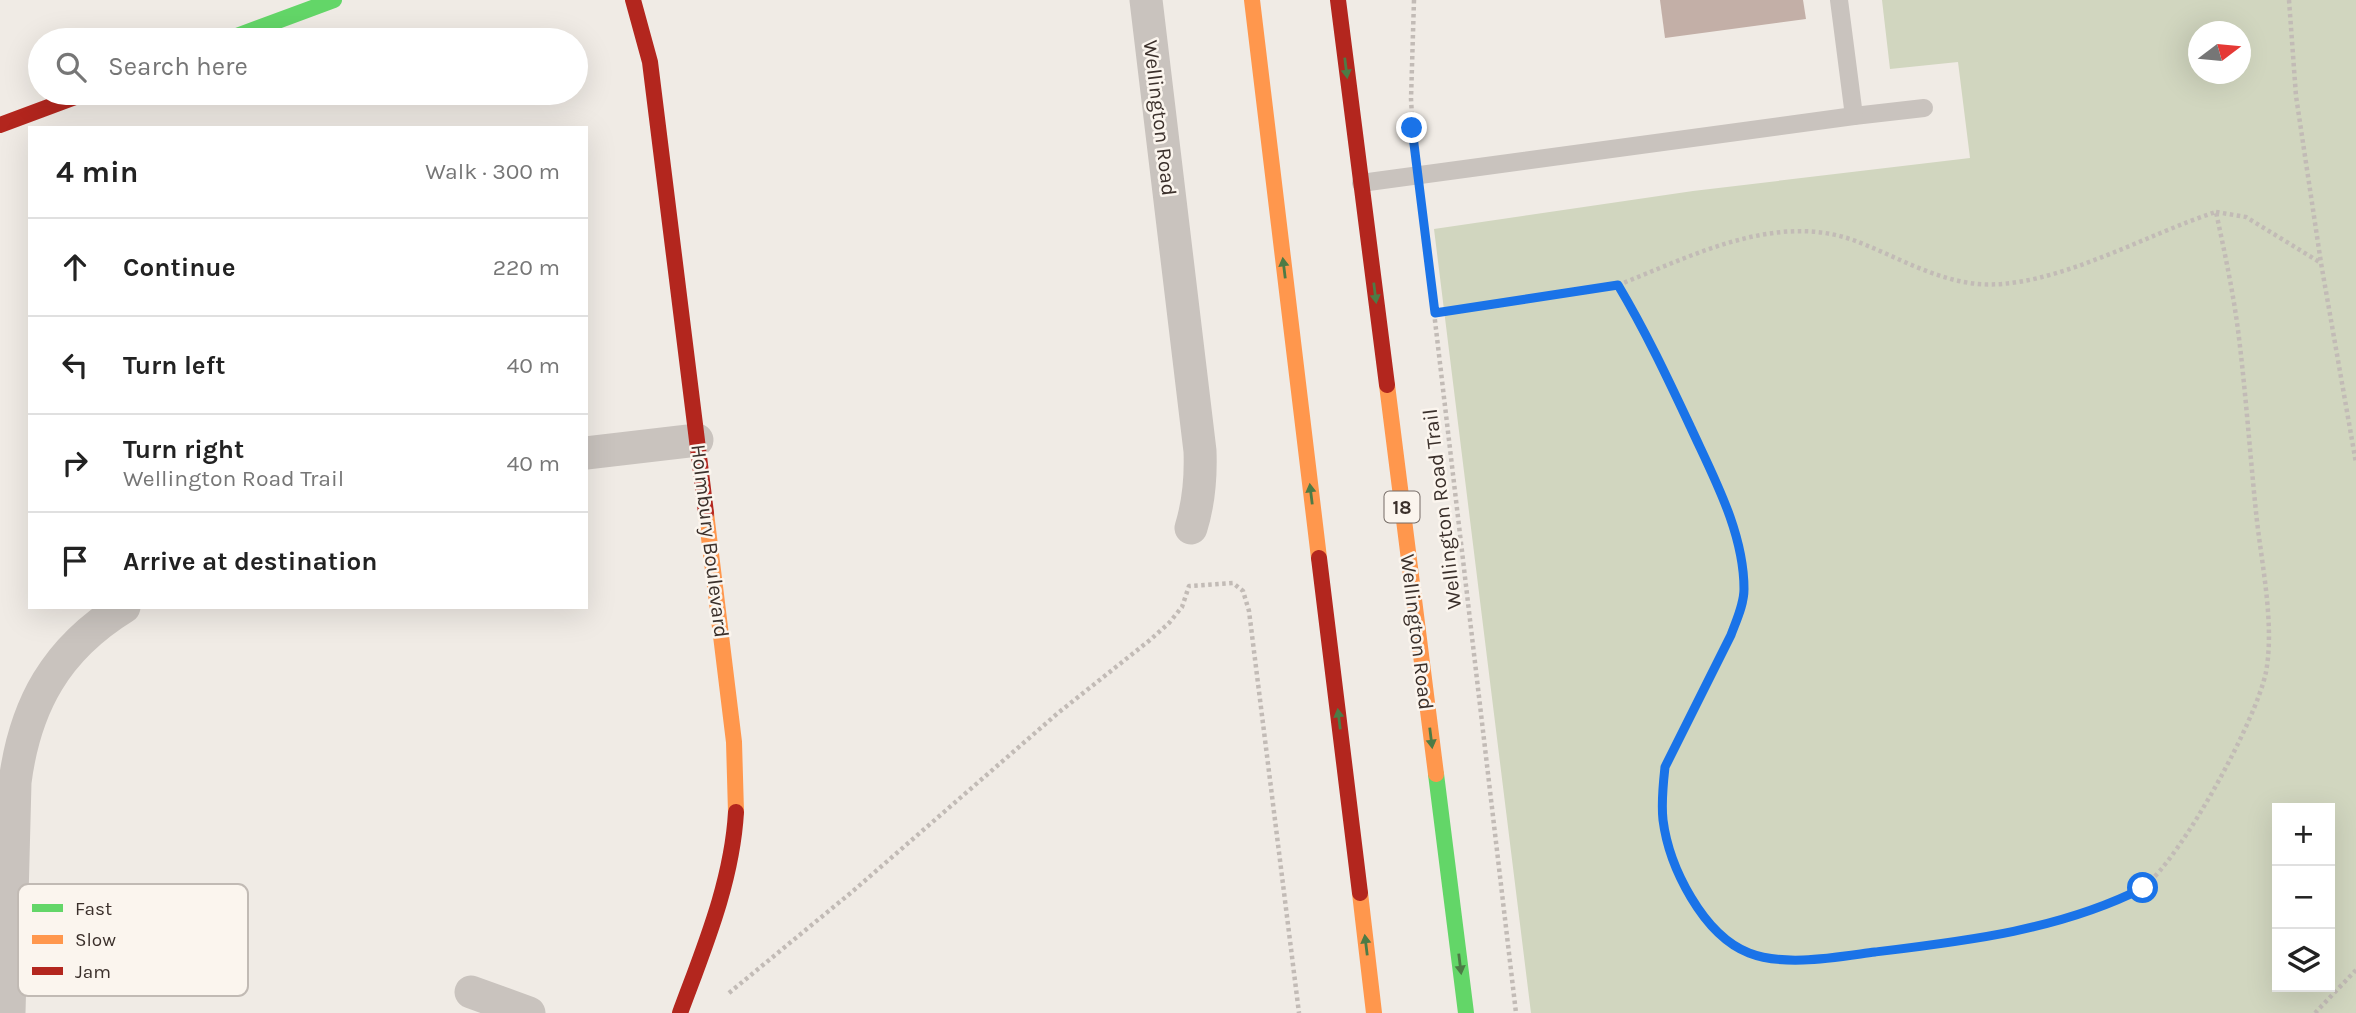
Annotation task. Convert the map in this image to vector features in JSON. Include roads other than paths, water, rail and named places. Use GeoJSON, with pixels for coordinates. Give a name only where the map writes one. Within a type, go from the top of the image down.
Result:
{"type":"FeatureCollection","features":[{"type":"Feature","properties":{"kind":"main road"},"geometry":{"type":"LineString","coordinates":[[258,28],[334,0]]}},
{"type":"Feature","properties":{"kind":"main road","name":"Holmbury Boulevard"},"geometry":{"type":"LineString","coordinates":[[634,0],[650,62],[731,704],[736,817],[724,887],[680,1013]]}},
{"type":"Feature","properties":{"kind":"main road"},"geometry":{"type":"LineString","coordinates":[[1252,0],[1374,1013]]}},
{"type":"Feature","properties":{"kind":"main road","name":"Wellington Road"},"geometry":{"type":"LineString","coordinates":[[1338,0],[1466,1013]]}},
{"type":"Feature","properties":{"kind":"main road"},"geometry":{"type":"LineString","coordinates":[[0,125],[54,105]]}},
{"type":"Feature","properties":{"kind":"street","name":"Holmbury Boulevard"},"geometry":{"type":"LineString","coordinates":[[650,62],[651,0]]}},
{"type":"Feature","properties":{"kind":"street","name":"Wellington Road"},"geometry":{"type":"LineString","coordinates":[[1146,0],[1200,451],[1202,481],[1191,528]]}},
{"type":"Feature","properties":{"kind":"street"},"geometry":{"type":"LineString","coordinates":[[588,453],[697,440]]}},
{"type":"Feature","properties":{"kind":"street"},"geometry":{"type":"LineString","coordinates":[[9,1013],[7,853],[19,752],[27,723],[60,662],[80,640],[121,609]]}},
{"type":"Feature","properties":{"kind":"street"},"geometry":{"type":"LineString","coordinates":[[471,992],[529,1013]]}},
{"type":"Feature","properties":{"kind":"lane"},"geometry":{"type":"LineString","coordinates":[[1839,0],[1854,116]]}},
{"type":"Feature","properties":{"kind":"lane"},"geometry":{"type":"LineString","coordinates":[[1360,183],[1924,108]]}}]}
